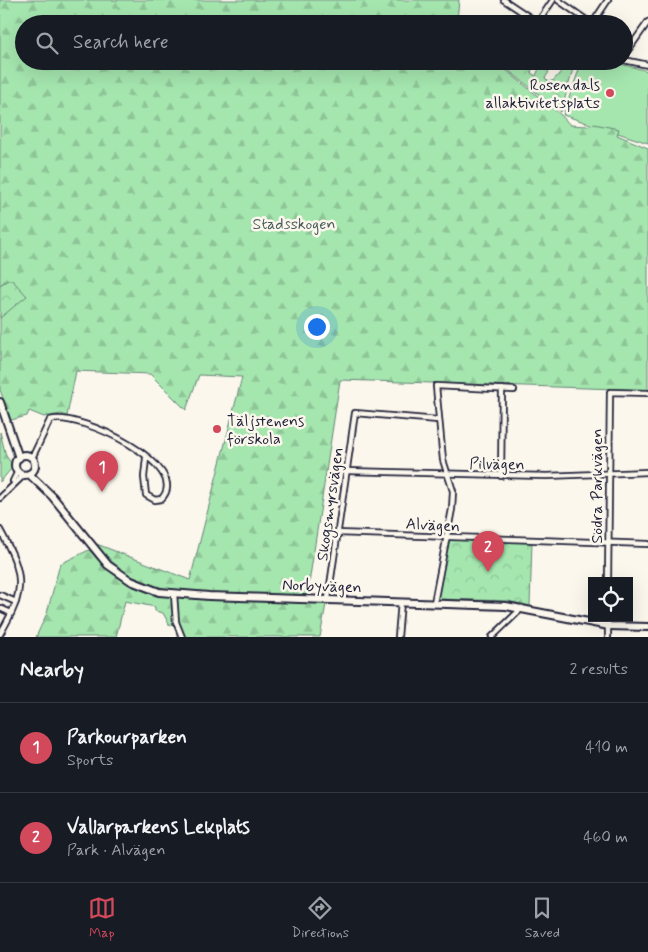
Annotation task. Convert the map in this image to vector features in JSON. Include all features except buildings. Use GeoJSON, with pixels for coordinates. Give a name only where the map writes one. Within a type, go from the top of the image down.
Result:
{"type":"FeatureCollection","features":[{"type":"Feature","properties":{"kind":"street"},"geometry":{"type":"LineString","coordinates":[[504,0],[527,15]]}},
{"type":"Feature","properties":{"kind":"street"},"geometry":{"type":"LineString","coordinates":[[544,15],[554,0]]}},
{"type":"Feature","properties":{"kind":"street"},"geometry":{"type":"LineString","coordinates":[[558,0],[579,15]]}},
{"type":"Feature","properties":{"kind":"street"},"geometry":{"type":"LineString","coordinates":[[598,15],[608,0]]}},
{"type":"Feature","properties":{"kind":"street"},"geometry":{"type":"LineString","coordinates":[[633,43],[648,22]]}},
{"type":"Feature","properties":{"kind":"street"},"geometry":{"type":"LineString","coordinates":[[633,62],[648,65]]}},
{"type":"Feature","properties":{"kind":"street"},"geometry":{"type":"LineString","coordinates":[[434,603],[452,508],[453,491],[447,474],[438,420],[436,386],[514,390]]}},
{"type":"Feature","properties":{"kind":"street"},"geometry":{"type":"LineString","coordinates":[[501,476],[502,388]]}},
{"type":"Feature","properties":{"kind":"street","name":"Södra Parkvägen"},"geometry":{"type":"LineString","coordinates":[[608,577],[610,392],[648,392]]}},
{"type":"Feature","properties":{"kind":"street"},"geometry":{"type":"LineString","coordinates":[[0,402],[15,443],[26,457]]}},
{"type":"Feature","properties":{"kind":"street","name":"Skogsmyrsvägen"},"geometry":{"type":"LineString","coordinates":[[328,599],[355,413],[438,420]]}},
{"type":"Feature","properties":{"kind":"street"},"geometry":{"type":"LineString","coordinates":[[10,487],[18,471],[16,465],[36,446],[50,420],[62,419],[120,437],[146,458],[162,472],[166,481],[166,491],[161,499],[155,500],[146,495],[144,477],[146,458]]}},
{"type":"Feature","properties":{"kind":"street","name":"Norbyvägen"},"geometry":{"type":"LineString","coordinates":[[26,457],[35,463],[29,473],[39,482],[92,547],[118,574],[145,588],[174,594],[522,608],[608,626],[648,627]]}},
{"type":"Feature","properties":{"kind":"street"},"geometry":{"type":"LineString","coordinates":[[18,471],[29,473]]}},
{"type":"Feature","properties":{"kind":"street","name":"Pilvägen"},"geometry":{"type":"LineString","coordinates":[[346,471],[501,476],[648,472]]}},
{"type":"Feature","properties":{"kind":"street"},"geometry":{"type":"LineString","coordinates":[[0,498],[10,487],[29,473]]}},
{"type":"Feature","properties":{"kind":"street"},"geometry":{"type":"LineString","coordinates":[[0,530],[15,556],[20,573],[20,589],[16,602],[12,614],[0,634]]}},
{"type":"Feature","properties":{"kind":"street","name":"Alvägen"},"geometry":{"type":"LineString","coordinates":[[337,532],[608,545],[648,544]]}},
{"type":"Feature","properties":{"kind":"street"},"geometry":{"type":"LineString","coordinates":[[174,594],[176,622],[182,637]]}},
{"type":"Feature","properties":{"kind":"street"},"geometry":{"type":"LineString","coordinates":[[0,595],[16,602]]}},
{"type":"Feature","properties":{"kind":"street"},"geometry":{"type":"LineString","coordinates":[[398,637],[401,602]]}},
{"type":"Feature","properties":{"kind":"street"},"geometry":{"type":"LineString","coordinates":[[0,608],[12,614]]}},
{"type":"Feature","properties":{"kind":"street"},"geometry":{"type":"LineString","coordinates":[[492,637],[522,608]]}},
{"type":"Feature","properties":{"kind":"street"},"geometry":{"type":"LineString","coordinates":[[608,622],[608,637]]}},
{"type":"Feature","properties":{"kind":"green space","name":"Stadsskogen"},"geometry":{"type":"Polygon","coordinates":[[[0,0],[459,0],[458,15],[15,15],[15,70],[506,70],[561,115],[570,125],[588,126],[594,124],[619,129],[617,135],[648,148],[648,390],[340,380],[306,603],[326,604],[320,637],[182,637],[176,622],[170,626],[163,613],[155,611],[155,607],[125,601],[116,637],[36,637],[47,613],[60,564],[89,550],[125,582],[158,595],[172,597],[175,611],[177,590],[163,588],[130,575],[94,543],[190,580],[242,377],[199,375],[186,410],[150,374],[76,371],[67,416],[61,414],[44,417],[29,411],[27,416],[11,420],[0,390],[0,315],[8,280],[0,285],[0,0]]]}},
{"type":"Feature","properties":{"kind":"green space","name":"Rosendals allaktivitetsplats"},"geometry":{"type":"Polygon","coordinates":[[[633,67],[648,71],[648,143],[563,115],[579,70],[633,70],[633,67]]]}},
{"type":"Feature","properties":{"kind":"green space"},"geometry":{"type":"Polygon","coordinates":[[[508,70],[532,70],[531,73],[536,76],[538,70],[546,70],[549,72],[545,78],[549,82],[554,80],[562,70],[573,70],[561,112],[508,70]]]}},
{"type":"Feature","properties":{"kind":"green space"},"geometry":{"type":"Polygon","coordinates":[[[8,280],[12,280],[27,296],[0,318],[0,285],[8,280]]]}},
{"type":"Feature","properties":{"kind":"green space"},"geometry":{"type":"Polygon","coordinates":[[[0,432],[6,456],[12,464],[11,469],[0,482],[0,432]]]}},
{"type":"Feature","properties":{"kind":"green space"},"geometry":{"type":"Polygon","coordinates":[[[446,537],[532,541],[530,606],[508,601],[437,599],[446,537]]]}},
{"type":"Feature","properties":{"kind":"place","name":"Rosendals allaktivitetsplats"},"geometry":{"type":"Point","coordinates":[610,93]}},
{"type":"Feature","properties":{"kind":"place","name":"Täljstenens förskola"},"geometry":{"type":"Point","coordinates":[217,429]}},
{"type":"Feature","properties":{"kind":"place","name":"Parkourparken"},"geometry":{"type":"Point","coordinates":[102,492]}},
{"type":"Feature","properties":{"kind":"place","name":"Vallarparkens Lekplats"},"geometry":{"type":"Point","coordinates":[488,572]}}]}
